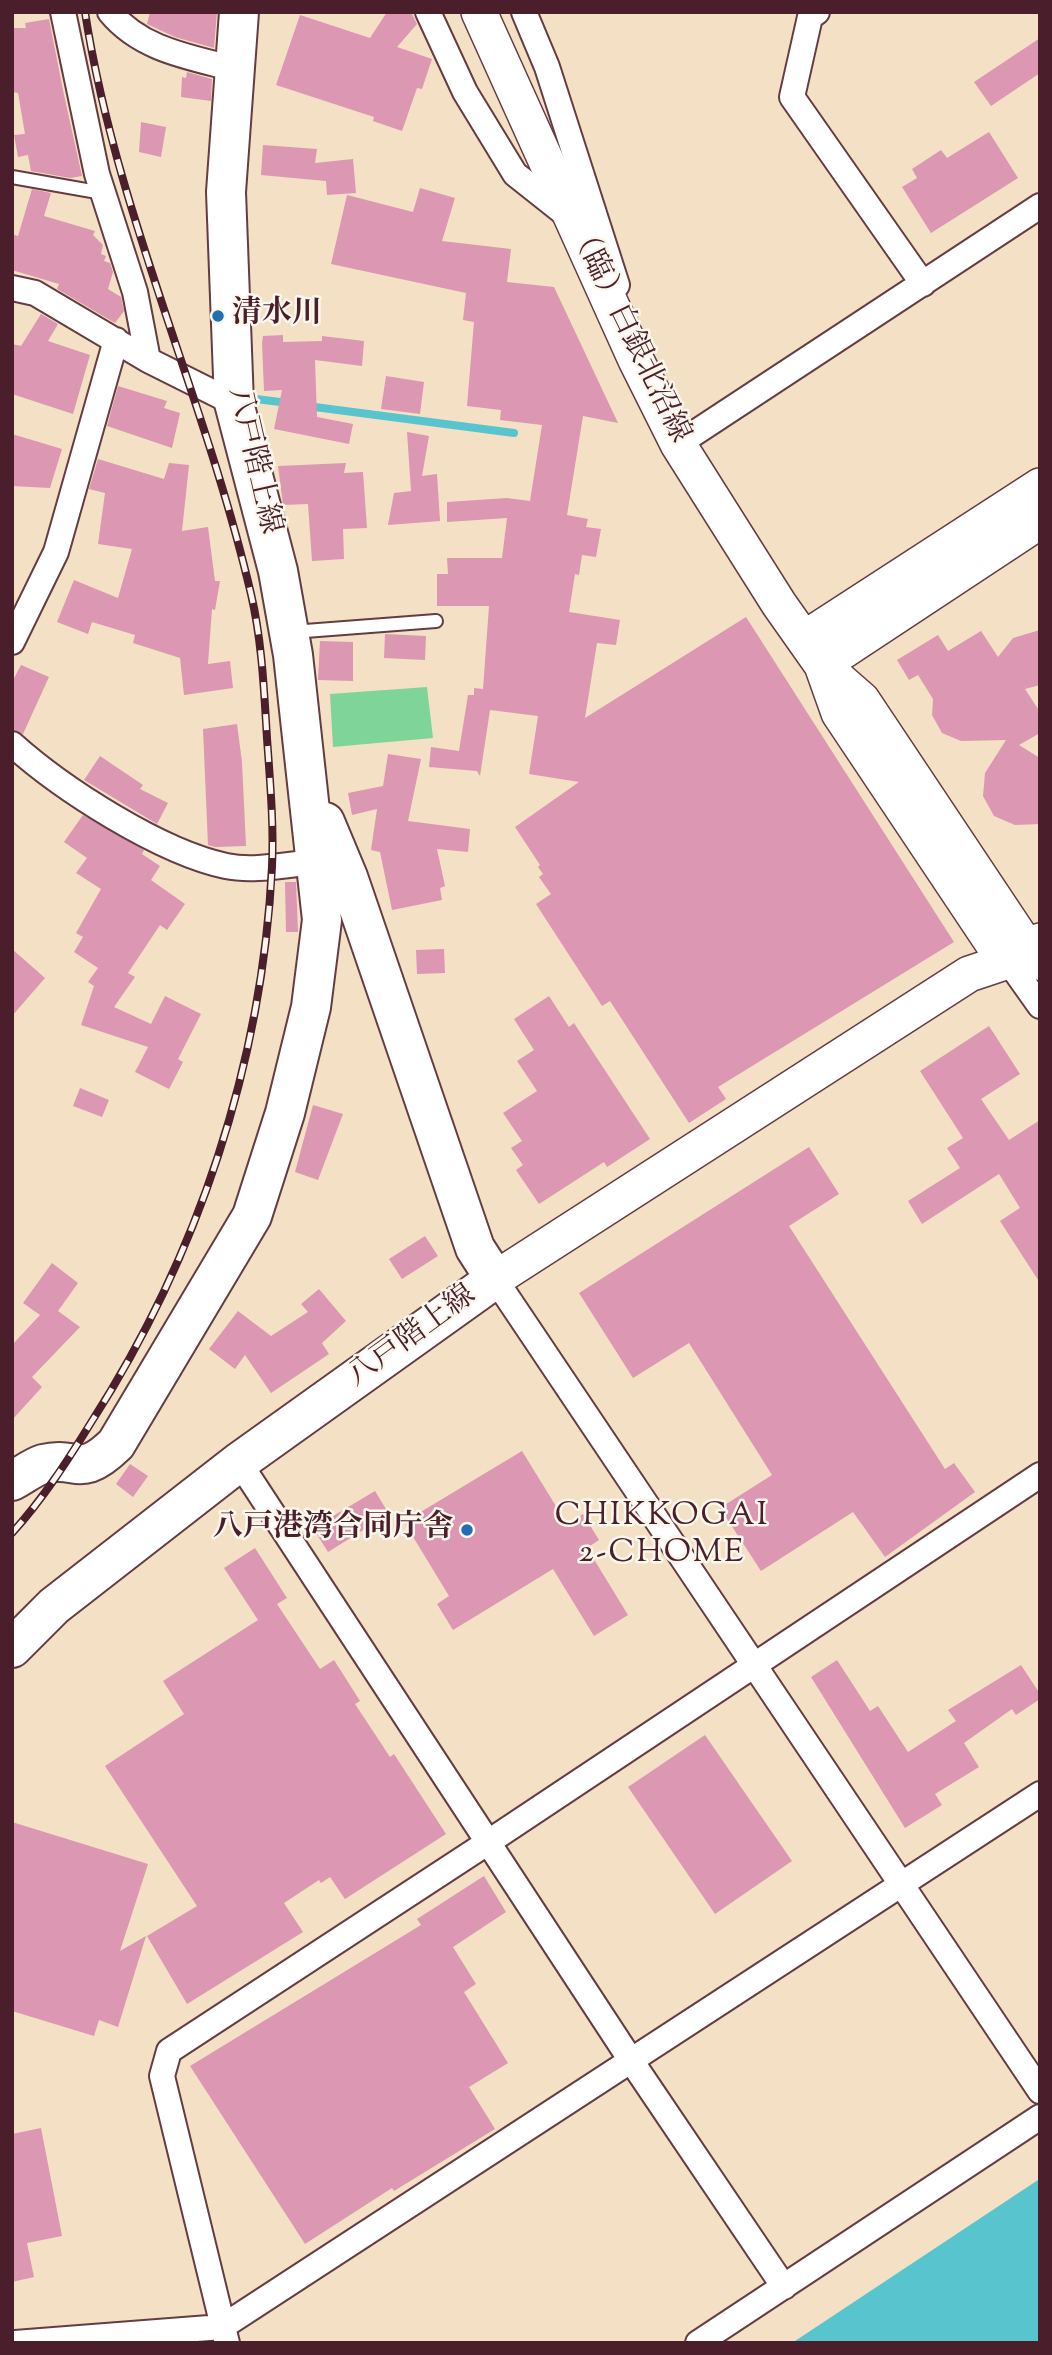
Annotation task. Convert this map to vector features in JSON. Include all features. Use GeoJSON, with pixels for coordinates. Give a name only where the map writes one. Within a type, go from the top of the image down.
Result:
{"type":"FeatureCollection","features":[{"type":"Feature","properties":{"kind":"main road","name":"八戸階上線"},"geometry":{"type":"LineString","coordinates":[[12,1481],[43,1464],[76,1465],[100,1460],[116,1444],[252,1216],[285,1113],[311,1007],[322,920],[289,633],[278,571],[234,403],[226,192],[239,12]]}},
{"type":"Feature","properties":{"kind":"main road","name":"八戸階上線"},"geometry":{"type":"LineString","coordinates":[[12,1648],[54,1606],[239,1462],[495,1279],[475,1248],[348,877],[307,781]]}},
{"type":"Feature","properties":{"kind":"street"},"geometry":{"type":"LineString","coordinates":[[64,12],[103,193],[158,364]]}},
{"type":"Feature","properties":{"kind":"street"},"geometry":{"type":"LineString","coordinates":[[110,12],[125,30],[158,48],[235,69]]}},
{"type":"Feature","properties":{"kind":"street"},"geometry":{"type":"LineString","coordinates":[[428,12],[465,92],[514,174],[570,217]]}},
{"type":"Feature","properties":{"kind":"street","name":"（臨）白銀北沼線"},"geometry":{"type":"LineString","coordinates":[[480,12],[635,360],[678,444],[813,652],[839,713],[1023,944]]}},
{"type":"Feature","properties":{"kind":"street"},"geometry":{"type":"LineString","coordinates":[[524,12],[547,66],[580,176],[612,267],[635,360]]}},
{"type":"Feature","properties":{"kind":"street"},"geometry":{"type":"LineString","coordinates":[[817,12],[810,17],[792,97],[923,284]]}},
{"type":"Feature","properties":{"kind":"street"},"geometry":{"type":"LineString","coordinates":[[678,444],[1040,206]]}},
{"type":"Feature","properties":{"kind":"street"},"geometry":{"type":"LineString","coordinates":[[12,288],[35,293],[158,364],[234,403]]}},
{"type":"Feature","properties":{"kind":"street"},"geometry":{"type":"LineString","coordinates":[[12,642],[56,552],[116,340]]}},
{"type":"Feature","properties":{"kind":"street"},"geometry":{"type":"LineString","coordinates":[[813,652],[1040,486]]}},
{"type":"Feature","properties":{"kind":"street"},"geometry":{"type":"LineString","coordinates":[[813,652],[1040,521]]}},
{"type":"Feature","properties":{"kind":"street"},"geometry":{"type":"LineString","coordinates":[[12,744],[53,775],[138,831],[188,853],[226,866],[248,868],[317,862]]}},
{"type":"Feature","properties":{"kind":"street"},"geometry":{"type":"LineString","coordinates":[[1040,1006],[1023,944],[969,974],[495,1279],[1040,2091]]}},
{"type":"Feature","properties":{"kind":"street"},"geometry":{"type":"LineString","coordinates":[[239,1462],[487,1843],[784,2287]]}},
{"type":"Feature","properties":{"kind":"street"},"geometry":{"type":"LineString","coordinates":[[225,2335],[162,2076],[169,2051],[1040,1475]]}},
{"type":"Feature","properties":{"kind":"street"},"geometry":{"type":"LineString","coordinates":[[15,2343],[225,2335],[632,2062],[1040,1794]]}},
{"type":"Feature","properties":{"kind":"street"},"geometry":{"type":"LineString","coordinates":[[698,2343],[1040,2117]]}},
{"type":"Feature","properties":{"kind":"lane"},"geometry":{"type":"LineString","coordinates":[[12,177],[103,193]]}},
{"type":"Feature","properties":{"kind":"lane"},"geometry":{"type":"LineString","coordinates":[[289,633],[436,621]]}},
{"type":"Feature","properties":{"kind":"green space"},"geometry":{"type":"Polygon","coordinates":[[[427,687],[433,738],[333,747],[330,694],[427,687]]]}},
{"type":"Feature","properties":{"kind":"water"},"geometry":{"type":"Polygon","coordinates":[[[1040,2179],[1040,2343],[792,2343],[1038,2180],[1040,2179]]]}},
{"type":"Feature","properties":{"kind":"building"},"geometry":{"type":"Polygon","coordinates":[[[150,12],[217,12],[214,48],[175,37],[147,24],[150,12]]]}},
{"type":"Feature","properties":{"kind":"building"},"geometry":{"type":"Polygon","coordinates":[[[387,12],[411,12],[417,24],[397,47],[432,59],[422,89],[417,88],[402,131],[373,121],[374,117],[276,85],[300,15],[370,38],[387,12]]]}},
{"type":"Feature","properties":{"kind":"building"},"geometry":{"type":"Polygon","coordinates":[[[49,19],[82,176],[70,178],[31,171],[28,155],[18,157],[14,135],[25,134],[18,93],[12,92],[12,28],[26,28],[25,23],[49,19]]]}},
{"type":"Feature","properties":{"kind":"building"},"geometry":{"type":"Polygon","coordinates":[[[1040,38],[1040,73],[991,106],[974,82],[1040,38]]]}},
{"type":"Feature","properties":{"kind":"building"},"geometry":{"type":"Polygon","coordinates":[[[187,72],[212,79],[211,101],[181,97],[182,77],[186,78],[187,72]]]}},
{"type":"Feature","properties":{"kind":"building"},"geometry":{"type":"Polygon","coordinates":[[[141,122],[166,127],[161,157],[139,152],[141,122]]]}},
{"type":"Feature","properties":{"kind":"building"},"geometry":{"type":"Polygon","coordinates":[[[989,132],[1018,178],[931,233],[902,187],[917,178],[912,169],[941,150],[947,158],[989,132]]]}},
{"type":"Feature","properties":{"kind":"building"},"geometry":{"type":"Polygon","coordinates":[[[263,145],[317,149],[315,163],[353,159],[356,193],[327,195],[326,181],[261,175],[263,145]]]}},
{"type":"Feature","properties":{"kind":"building"},"geometry":{"type":"Polygon","coordinates":[[[420,188],[455,198],[442,241],[511,249],[507,282],[554,287],[618,423],[583,416],[567,515],[588,519],[586,527],[601,529],[596,557],[582,555],[579,575],[575,574],[569,612],[620,620],[616,645],[597,643],[585,718],[746,617],[954,942],[718,1087],[726,1099],[689,1123],[610,1001],[602,1006],[536,904],[551,894],[539,877],[543,874],[538,867],[540,865],[515,827],[579,782],[529,774],[538,716],[490,710],[480,776],[477,771],[429,767],[431,747],[459,751],[468,695],[474,695],[474,688],[483,689],[489,606],[437,606],[437,574],[448,574],[447,558],[502,558],[507,518],[447,522],[447,502],[507,498],[530,501],[542,425],[500,420],[501,410],[467,406],[474,322],[463,320],[466,293],[331,264],[347,195],[413,212],[420,188]]]}},
{"type":"Feature","properties":{"kind":"building"},"geometry":{"type":"Polygon","coordinates":[[[32,189],[51,193],[44,216],[95,231],[93,235],[103,245],[101,254],[106,256],[104,261],[110,263],[113,272],[108,289],[121,297],[124,311],[115,323],[57,289],[59,284],[12,270],[12,234],[18,236],[32,189]]]}},
{"type":"Feature","properties":{"kind":"building"},"geometry":{"type":"Polygon","coordinates":[[[41,314],[58,324],[48,341],[90,355],[73,414],[12,394],[12,344],[21,346],[41,314]]]}},
{"type":"Feature","properties":{"kind":"building"},"geometry":{"type":"Polygon","coordinates":[[[283,335],[283,342],[322,341],[322,336],[364,341],[362,366],[315,360],[317,417],[353,424],[349,444],[274,429],[282,390],[264,391],[262,343],[263,336],[283,335]]]}},
{"type":"Feature","properties":{"kind":"building"},"geometry":{"type":"Polygon","coordinates":[[[386,376],[424,382],[420,414],[381,409],[386,376]]]}},
{"type":"Feature","properties":{"kind":"building"},"geometry":{"type":"Polygon","coordinates":[[[118,386],[167,401],[164,408],[180,413],[172,448],[107,426],[118,386]]]}},
{"type":"Feature","properties":{"kind":"building"},"geometry":{"type":"Polygon","coordinates":[[[407,432],[429,436],[422,476],[437,474],[440,521],[388,525],[394,493],[411,491],[407,432]]]}},
{"type":"Feature","properties":{"kind":"building"},"geometry":{"type":"Polygon","coordinates":[[[12,434],[62,449],[50,488],[12,486],[12,434]]]}},
{"type":"Feature","properties":{"kind":"building"},"geometry":{"type":"Polygon","coordinates":[[[98,459],[164,479],[169,463],[189,465],[182,531],[208,527],[215,581],[220,581],[215,610],[212,609],[208,664],[230,661],[233,688],[184,695],[180,658],[133,643],[135,635],[92,622],[88,634],[57,622],[74,580],[118,598],[132,549],[98,544],[105,493],[89,489],[98,459]]]}},
{"type":"Feature","properties":{"kind":"building"},"geometry":{"type":"Polygon","coordinates":[[[346,463],[344,473],[363,472],[367,528],[343,529],[344,559],[312,561],[308,504],[283,505],[278,466],[346,463]]]}},
{"type":"Feature","properties":{"kind":"building"},"geometry":{"type":"Polygon","coordinates":[[[1040,630],[1040,685],[1025,689],[1040,712],[1040,733],[1019,745],[1040,758],[1040,824],[1015,825],[994,816],[983,796],[985,773],[1006,740],[961,741],[942,733],[932,715],[933,699],[918,675],[909,680],[897,660],[938,635],[948,651],[981,631],[998,657],[1013,638],[1040,630]]]}},
{"type":"Feature","properties":{"kind":"building"},"geometry":{"type":"Polygon","coordinates":[[[385,634],[426,636],[425,660],[384,658],[385,634]]]}},
{"type":"Feature","properties":{"kind":"building"},"geometry":{"type":"Polygon","coordinates":[[[320,641],[353,642],[353,681],[318,680],[320,641]]]}},
{"type":"Feature","properties":{"kind":"building"},"geometry":{"type":"Polygon","coordinates":[[[21,665],[49,677],[23,734],[12,729],[12,682],[21,665]]]}},
{"type":"Feature","properties":{"kind":"building"},"geometry":{"type":"Polygon","coordinates":[[[237,724],[242,762],[246,846],[215,847],[208,845],[203,729],[237,724]]]}},
{"type":"Feature","properties":{"kind":"building"},"geometry":{"type":"Polygon","coordinates":[[[388,754],[421,759],[408,821],[470,829],[468,852],[437,849],[445,886],[440,888],[442,900],[392,910],[380,852],[371,850],[377,809],[352,815],[348,793],[383,786],[388,754]]]}},
{"type":"Feature","properties":{"kind":"building"},"geometry":{"type":"Polygon","coordinates":[[[100,756],[143,785],[140,789],[168,803],[157,824],[84,780],[100,756]]]}},
{"type":"Feature","properties":{"kind":"building"},"geometry":{"type":"Polygon","coordinates":[[[83,815],[144,850],[142,854],[160,866],[151,880],[185,904],[167,930],[160,925],[128,973],[135,977],[114,1007],[151,1024],[165,996],[201,1014],[178,1059],[183,1062],[169,1089],[135,1072],[148,1047],[81,1025],[94,986],[88,982],[98,968],[74,952],[83,937],[76,933],[101,889],[76,873],[87,858],[64,842],[83,815]]]}},
{"type":"Feature","properties":{"kind":"building"},"geometry":{"type":"Polygon","coordinates":[[[285,882],[296,882],[298,932],[286,932],[285,882]]]}},
{"type":"Feature","properties":{"kind":"building"},"geometry":{"type":"Polygon","coordinates":[[[12,949],[45,978],[12,1016],[12,949]]]}},
{"type":"Feature","properties":{"kind":"building"},"geometry":{"type":"Polygon","coordinates":[[[444,949],[445,973],[417,974],[416,950],[444,949]]]}},
{"type":"Feature","properties":{"kind":"building"},"geometry":{"type":"Polygon","coordinates":[[[549,996],[569,1027],[574,1023],[650,1139],[607,1167],[604,1162],[539,1204],[516,1170],[523,1165],[511,1148],[522,1141],[503,1113],[537,1091],[517,1061],[534,1050],[514,1019],[549,996]]]}},
{"type":"Feature","properties":{"kind":"building"},"geometry":{"type":"Polygon","coordinates":[[[989,1026],[1020,1074],[981,1099],[1009,1140],[1040,1120],[1040,1283],[1000,1221],[1020,1208],[999,1174],[922,1224],[908,1201],[960,1168],[947,1148],[963,1138],[920,1071],[989,1026]]]}},
{"type":"Feature","properties":{"kind":"building"},"geometry":{"type":"Polygon","coordinates":[[[80,1088],[109,1100],[102,1117],[73,1106],[80,1088]]]}},
{"type":"Feature","properties":{"kind":"building"},"geometry":{"type":"Polygon","coordinates":[[[313,1105],[343,1114],[318,1180],[295,1172],[313,1105]]]}},
{"type":"Feature","properties":{"kind":"building"},"geometry":{"type":"Polygon","coordinates":[[[809,1147],[839,1194],[789,1226],[945,1469],[954,1463],[975,1492],[885,1557],[853,1512],[761,1571],[720,1508],[772,1475],[689,1343],[633,1378],[579,1293],[809,1147]]]}},
{"type":"Feature","properties":{"kind":"building"},"geometry":{"type":"Polygon","coordinates":[[[425,1236],[438,1256],[402,1279],[389,1259],[425,1236]]]}},
{"type":"Feature","properties":{"kind":"building"},"geometry":{"type":"Polygon","coordinates":[[[52,1263],[78,1283],[58,1311],[80,1327],[32,1377],[42,1387],[12,1420],[12,1345],[40,1315],[23,1303],[52,1263]]]}},
{"type":"Feature","properties":{"kind":"building"},"geometry":{"type":"Polygon","coordinates":[[[319,1289],[346,1321],[322,1343],[329,1354],[271,1393],[245,1355],[235,1369],[209,1349],[238,1311],[271,1336],[308,1312],[301,1304],[319,1289]]]}},
{"type":"Feature","properties":{"kind":"building"},"geometry":{"type":"Polygon","coordinates":[[[522,1451],[567,1524],[583,1514],[599,1540],[587,1548],[628,1615],[594,1636],[553,1569],[453,1630],[437,1604],[449,1596],[404,1522],[522,1451]]]}},
{"type":"Feature","properties":{"kind":"building"},"geometry":{"type":"Polygon","coordinates":[[[130,1464],[148,1476],[133,1497],[116,1484],[130,1464]]]}},
{"type":"Feature","properties":{"kind":"building"},"geometry":{"type":"Polygon","coordinates":[[[375,1491],[389,1514],[328,1552],[313,1528],[375,1491]]]}},
{"type":"Feature","properties":{"kind":"building"},"geometry":{"type":"Polygon","coordinates":[[[255,1548],[287,1598],[277,1604],[320,1669],[334,1660],[360,1701],[355,1704],[390,1757],[394,1754],[446,1834],[345,1899],[330,1877],[321,1883],[319,1880],[284,1903],[303,1932],[187,2004],[147,1936],[197,1906],[105,1766],[184,1714],[163,1681],[258,1620],[224,1568],[255,1548]]]}},
{"type":"Feature","properties":{"kind":"building"},"geometry":{"type":"Polygon","coordinates":[[[837,1660],[870,1711],[878,1706],[908,1752],[956,1721],[948,1710],[1021,1665],[1040,1694],[1040,1699],[1016,1715],[1012,1709],[964,1743],[979,1767],[935,1794],[942,1805],[905,1828],[811,1677],[837,1660]]]}},
{"type":"Feature","properties":{"kind":"building"},"geometry":{"type":"Polygon","coordinates":[[[705,1735],[792,1861],[715,1914],[628,1787],[705,1735]]]}},
{"type":"Feature","properties":{"kind":"building"},"geometry":{"type":"Polygon","coordinates":[[[12,1822],[148,1864],[120,1951],[146,1936],[118,2027],[99,2020],[94,2036],[12,2011],[12,1822]]]}},
{"type":"Feature","properties":{"kind":"building"},"geometry":{"type":"Polygon","coordinates":[[[484,1876],[506,1912],[453,1947],[476,1984],[464,1992],[508,2063],[469,2087],[495,2129],[394,2191],[392,2188],[305,2244],[190,2066],[421,1925],[417,1919],[484,1876]]]}},
{"type":"Feature","properties":{"kind":"building"},"geometry":{"type":"Polygon","coordinates":[[[41,2128],[62,2236],[27,2243],[34,2277],[12,2282],[12,2134],[41,2128]]]}},
{"type":"Feature","properties":{"kind":"waterway"},"geometry":{"type":"LineString","coordinates":[[256,399],[288,403]]}},
{"type":"Feature","properties":{"kind":"waterway"},"geometry":{"type":"LineString","coordinates":[[307,406],[514,433]]}},
{"type":"Feature","properties":{"kind":"railway"},"geometry":{"type":"LineString","coordinates":[[12,1533],[64,1465],[130,1358],[193,1225],[218,1156],[239,1085],[255,1013],[266,941],[272,867],[264,684],[251,594],[210,448],[139,233],[118,160],[99,87],[85,12]]}},
{"type":"Feature","properties":{"kind":"place","name":"清水川"},"geometry":{"type":"Point","coordinates":[218,316]}},
{"type":"Feature","properties":{"kind":"place","name":"八戸港湾合同庁舎"},"geometry":{"type":"Point","coordinates":[467,1530]}},
{"type":"Feature","properties":{"kind":"district","name":"CHIKKOGAI 2-CHOME"},"geometry":{"type":"Point","coordinates":[662,1538]}}]}
